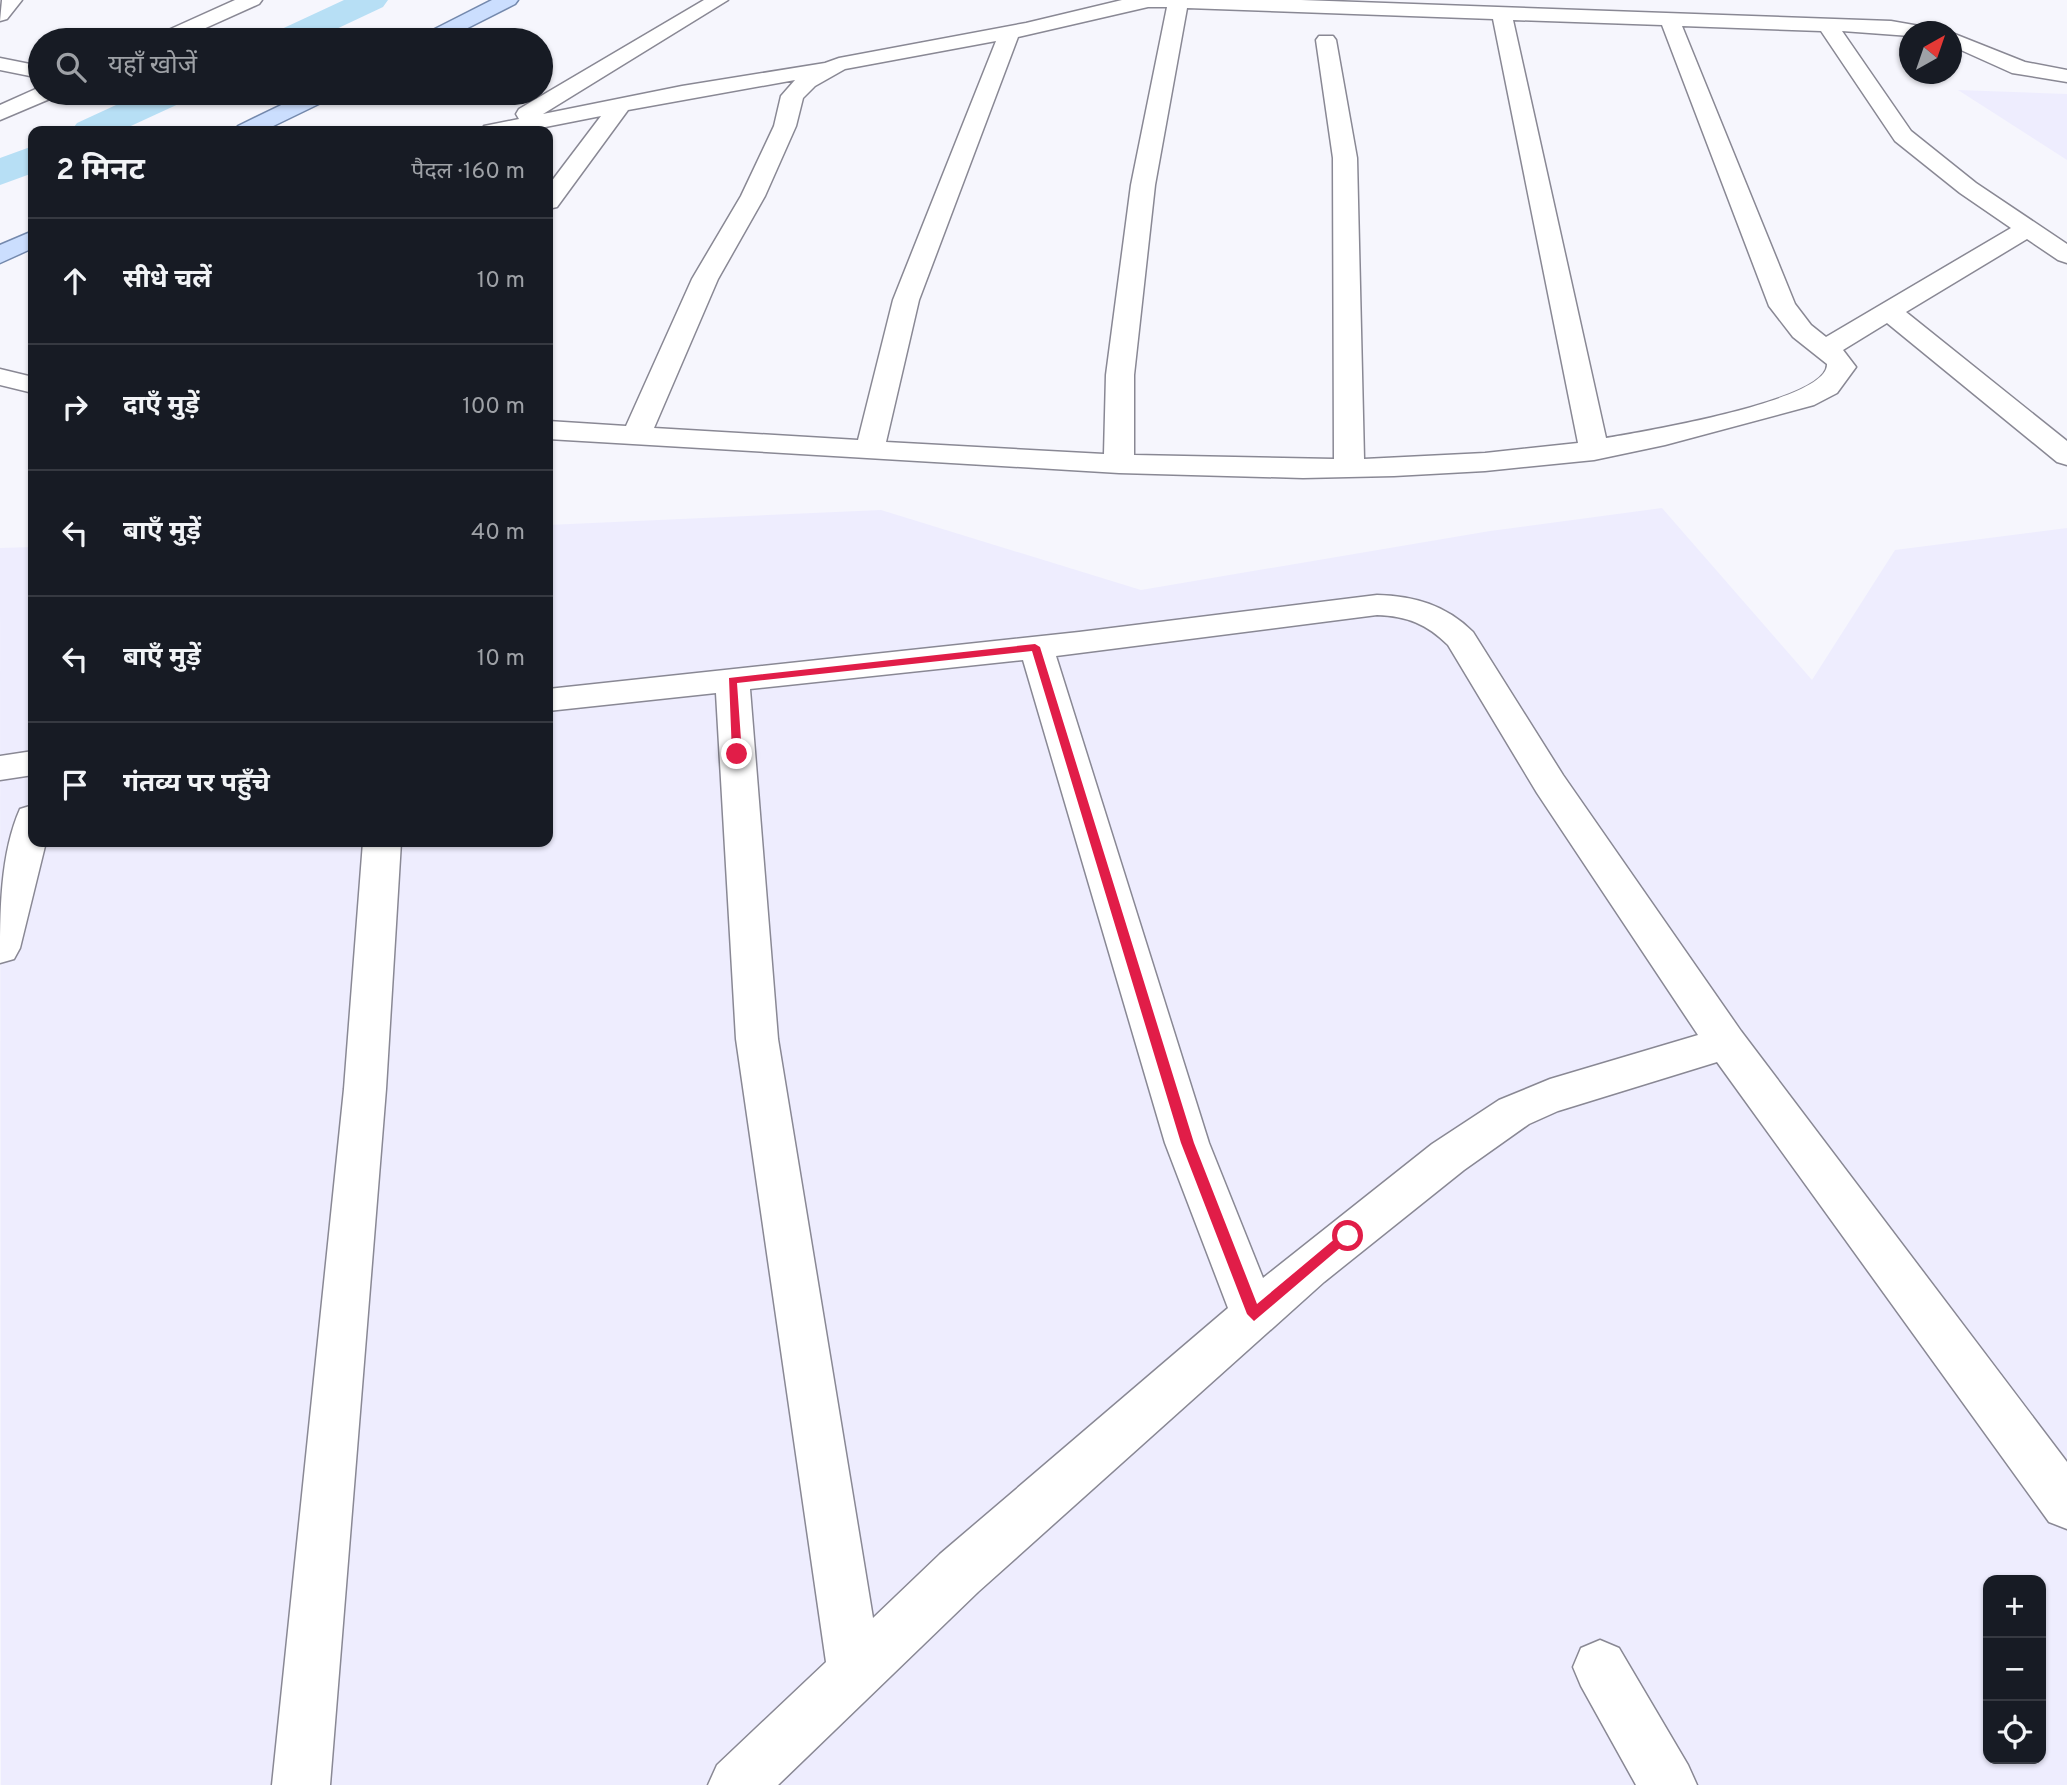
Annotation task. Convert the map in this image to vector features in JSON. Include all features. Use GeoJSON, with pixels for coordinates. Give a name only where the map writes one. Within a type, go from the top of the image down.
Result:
{"type":"FeatureCollection","features":[{"type":"Feature","properties":{"kind":"main road"},"geometry":{"type":"LineString","coordinates":[[452,28],[508,0]]}},
{"type":"Feature","properties":{"kind":"main road"},"geometry":{"type":"LineString","coordinates":[[256,126],[299,105]]}},
{"type":"Feature","properties":{"kind":"main road"},"geometry":{"type":"LineString","coordinates":[[0,255],[28,241]]}},
{"type":"Feature","properties":{"kind":"street"},"geometry":{"type":"LineString","coordinates":[[0,15],[12,0]]}},
{"type":"Feature","properties":{"kind":"street"},"geometry":{"type":"LineString","coordinates":[[553,97],[718,0]]}},
{"type":"Feature","properties":{"kind":"street"},"geometry":{"type":"LineString","coordinates":[[206,1],[247,2]]}},
{"type":"Feature","properties":{"kind":"street"},"geometry":{"type":"LineString","coordinates":[[517,126],[1009,33],[1139,1],[1899,28]]}},
{"type":"Feature","properties":{"kind":"street"},"geometry":{"type":"LineString","coordinates":[[189,28],[247,2]]}},
{"type":"Feature","properties":{"kind":"street"},"geometry":{"type":"LineString","coordinates":[[1119,464],[1120,375],[1143,185],[1178,2]]}},
{"type":"Feature","properties":{"kind":"street"},"geometry":{"type":"LineString","coordinates":[[1502,14],[1594,451]]}},
{"type":"Feature","properties":{"kind":"street"},"geometry":{"type":"LineString","coordinates":[[553,430],[1119,464],[1349,468],[1464,466],[1594,451],[1685,434],[1808,398],[1837,380],[1842,367],[1839,360],[1802,331],[1782,306],[1670,20]]}},
{"type":"Feature","properties":{"kind":"street"},"geometry":{"type":"LineString","coordinates":[[1827,25],[1903,136],[1968,188],[2067,255]]}},
{"type":"Feature","properties":{"kind":"street"},"geometry":{"type":"LineString","coordinates":[[870,450],[906,300],[1009,33]]}},
{"type":"Feature","properties":{"kind":"street"},"geometry":{"type":"LineString","coordinates":[[1326,40],[1345,159],[1349,468]]}},
{"type":"Feature","properties":{"kind":"street"},"geometry":{"type":"LineString","coordinates":[[1962,44],[2020,68],[2067,76]]}},
{"type":"Feature","properties":{"kind":"street"},"geometry":{"type":"LineString","coordinates":[[0,64],[28,70]]}},
{"type":"Feature","properties":{"kind":"street"},"geometry":{"type":"LineString","coordinates":[[636,436],[705,279],[752,195],[785,126],[792,96],[798,87],[826,68]]}},
{"type":"Feature","properties":{"kind":"street"},"geometry":{"type":"LineString","coordinates":[[0,113],[28,100]]}},
{"type":"Feature","properties":{"kind":"street"},"geometry":{"type":"LineString","coordinates":[[504,126],[540,105]]}},
{"type":"Feature","properties":{"kind":"street"},"geometry":{"type":"LineString","coordinates":[[553,195],[621,105]]}},
{"type":"Feature","properties":{"kind":"street"},"geometry":{"type":"LineString","coordinates":[[1825,349],[2027,229]]}},
{"type":"Feature","properties":{"kind":"street"},"geometry":{"type":"LineString","coordinates":[[1888,311],[2067,456]]}},
{"type":"Feature","properties":{"kind":"street"},"geometry":{"type":"LineString","coordinates":[[0,377],[28,384]]}},
{"type":"Feature","properties":{"kind":"street"},"geometry":{"type":"LineString","coordinates":[[553,699],[1035,647],[1377,605],[1403,605],[1428,612],[1447,623],[1461,639],[1549,784],[1726,1043],[2067,1504]]}},
{"type":"Feature","properties":{"kind":"street"},"geometry":{"type":"LineString","coordinates":[[1035,647],[1187,1143],[1254,1314]]}},
{"type":"Feature","properties":{"kind":"street"},"geometry":{"type":"LineString","coordinates":[[732,680],[757,1040],[855,1673]]}},
{"type":"Feature","properties":{"kind":"street"},"geometry":{"type":"LineString","coordinates":[[0,768],[28,764]]}},
{"type":"Feature","properties":{"kind":"street"},"geometry":{"type":"LineString","coordinates":[[0,948],[28,838]]}},
{"type":"Feature","properties":{"kind":"street"},"geometry":{"type":"LineString","coordinates":[[301,1785],[365,1089],[382,847]]}},
{"type":"Feature","properties":{"kind":"street"},"geometry":{"type":"LineString","coordinates":[[737,1785],[959,1573],[1254,1314],[1437,1165],[1514,1112],[1550,1096],[1726,1043]]}},
{"type":"Feature","properties":{"kind":"street"},"geometry":{"type":"LineString","coordinates":[[1600,1667],[1668,1785]]}},
{"type":"Feature","properties":{"kind":"shaded area"},"geometry":{"type":"Polygon","coordinates":[[[1958,90],[2067,94],[2067,160],[1958,90]]]}},
{"type":"Feature","properties":{"kind":"shaded area"},"geometry":{"type":"Polygon","coordinates":[[[1662,508],[1812,680],[1895,550],[2067,528],[2067,1785],[1,1785],[0,548],[28,547],[28,847],[553,847],[553,525],[881,510],[1141,590],[1490,531],[1662,508]]]}},
{"type":"Feature","properties":{"kind":"waterway"},"geometry":{"type":"LineString","coordinates":[[311,28],[371,0]]}},
{"type":"Feature","properties":{"kind":"waterway"},"geometry":{"type":"LineString","coordinates":[[101,126],[146,105]]}},
{"type":"Feature","properties":{"kind":"waterway"},"geometry":{"type":"LineString","coordinates":[[0,173],[28,160]]}},
{"type":"Feature","properties":{"kind":"route"},"geometry":{"type":"LineString","coordinates":[[737,754],[732,680],[1035,647],[1187,1143],[1254,1314],[1348,1236]]}}]}
